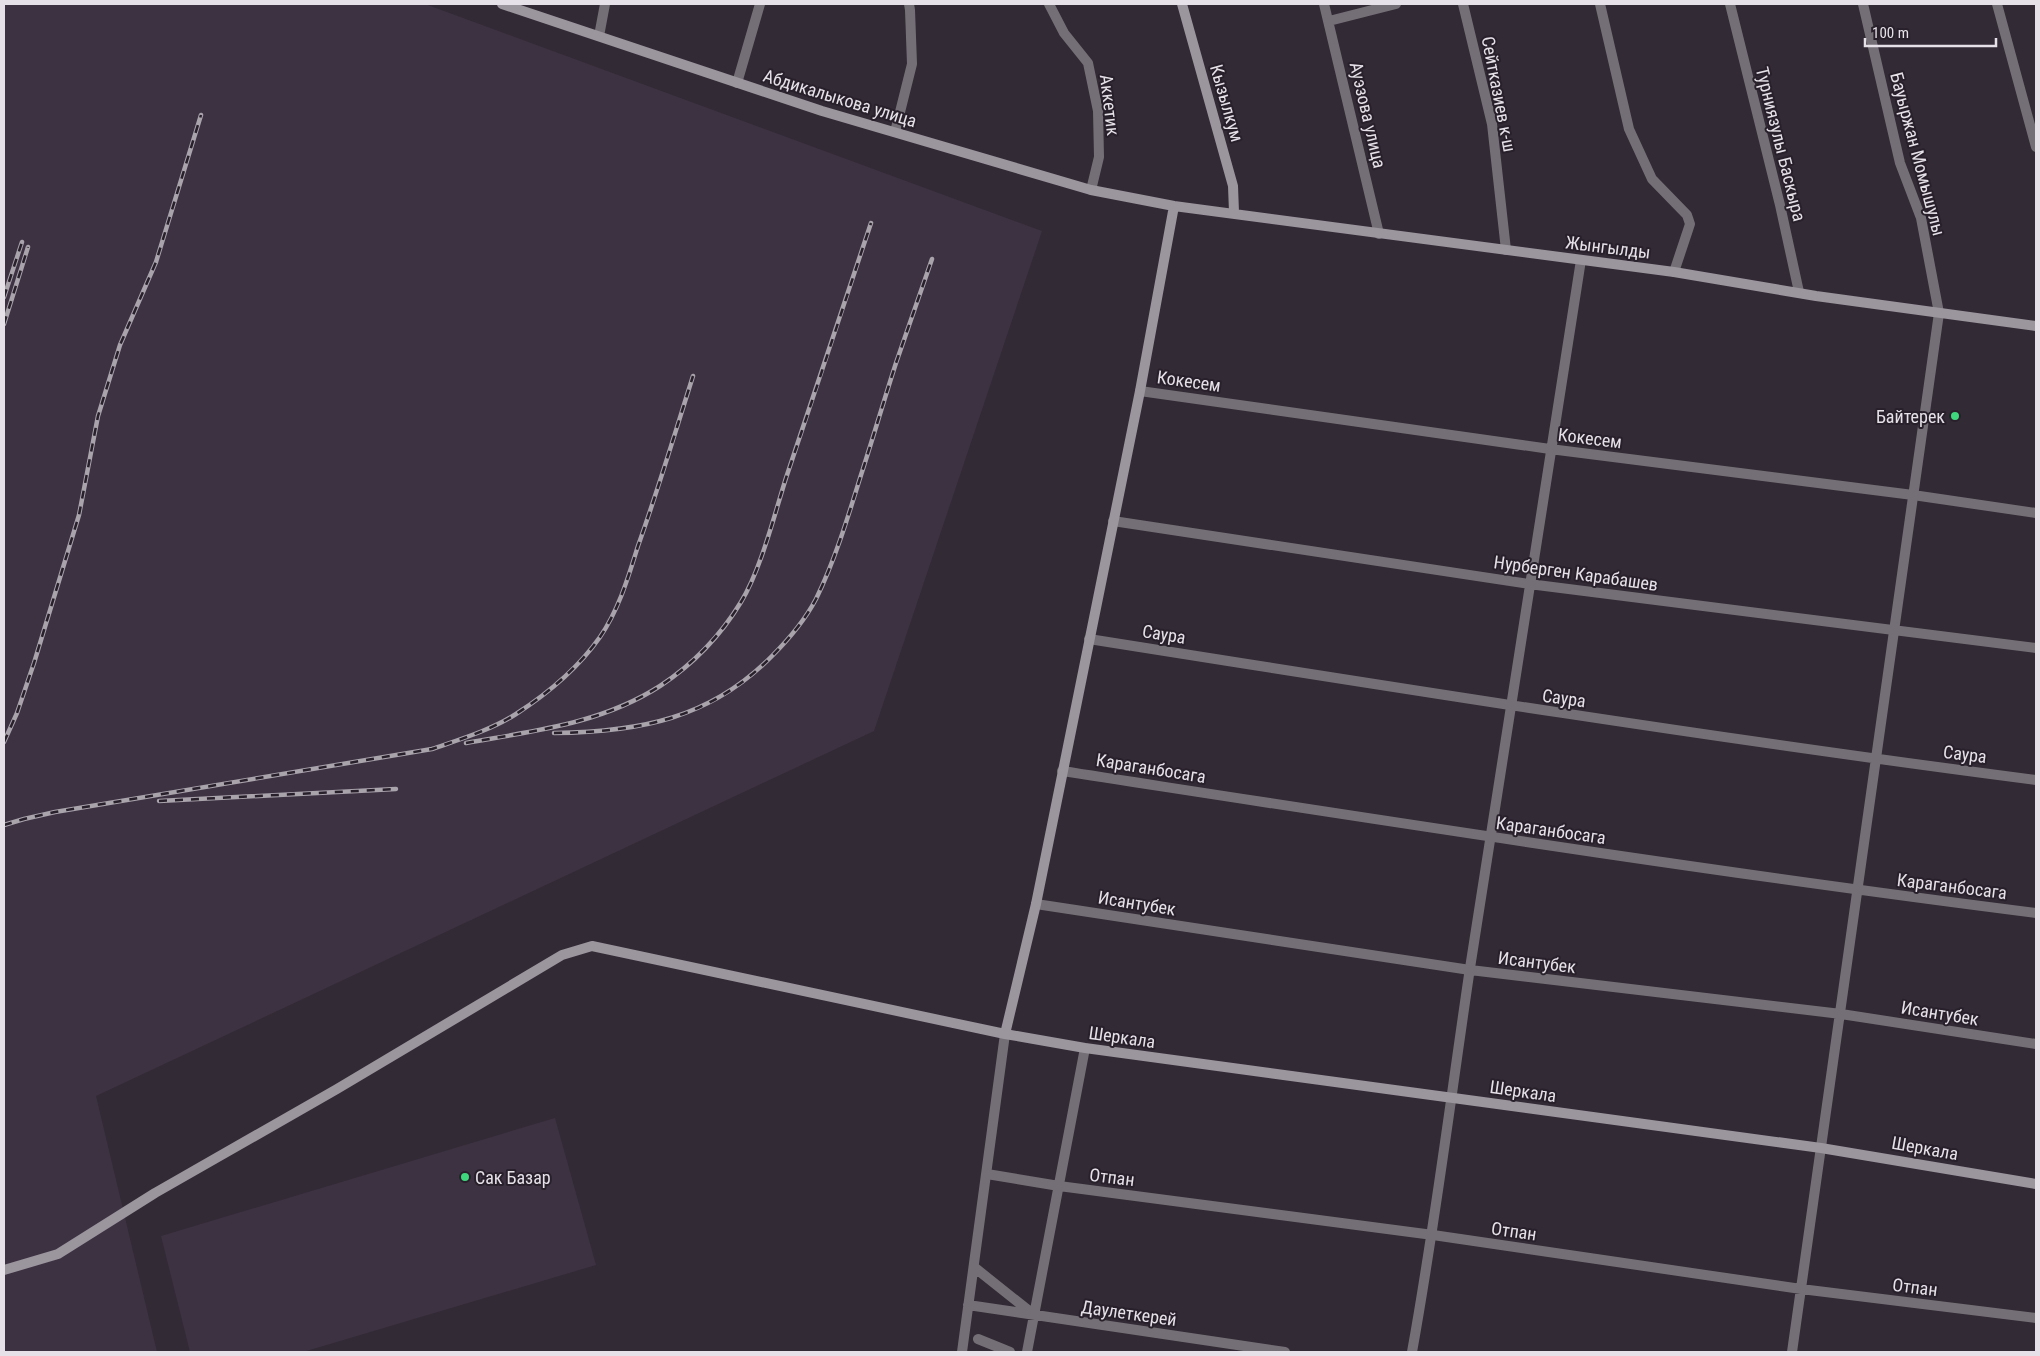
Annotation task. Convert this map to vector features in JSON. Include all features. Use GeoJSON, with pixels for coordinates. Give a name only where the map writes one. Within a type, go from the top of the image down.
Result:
{"type":"FeatureCollection","features":[{"type":"Feature","properties":{"kind":"street","name":"Абдикалыкова улица"},"geometry":{"type":"LineString","coordinates":[[502,4],[822,111],[1091,190],[1174,206]]}},
{"type":"Feature","properties":{"kind":"street"},"geometry":{"type":"LineString","coordinates":[[599,36],[605,4]]}},
{"type":"Feature","properties":{"kind":"street"},"geometry":{"type":"LineString","coordinates":[[737,83],[760,4]]}},
{"type":"Feature","properties":{"kind":"street"},"geometry":{"type":"LineString","coordinates":[[895,132],[912,64],[909,4]]}},
{"type":"Feature","properties":{"kind":"street","name":"Аккетик"},"geometry":{"type":"LineString","coordinates":[[1050,4],[1064,33],[1088,63],[1098,111],[1099,157],[1091,190]]}},
{"type":"Feature","properties":{"kind":"street","name":"Кызылкум"},"geometry":{"type":"LineString","coordinates":[[1182,4],[1233,186],[1234,212]]}},
{"type":"Feature","properties":{"kind":"street","name":"Ауэзова улица"},"geometry":{"type":"LineString","coordinates":[[1324,4],[1380,234]]}},
{"type":"Feature","properties":{"kind":"street"},"geometry":{"type":"LineString","coordinates":[[1329,21],[1396,4]]}},
{"type":"Feature","properties":{"kind":"street","name":"Сейтказиев к-ш"},"geometry":{"type":"LineString","coordinates":[[1463,4],[1492,124],[1506,250]]}},
{"type":"Feature","properties":{"kind":"street"},"geometry":{"type":"LineString","coordinates":[[1600,4],[1629,129],[1652,180],[1687,215],[1690,224],[1674,272]]}},
{"type":"Feature","properties":{"kind":"street","name":"Турниязулы Баскыра"},"geometry":{"type":"LineString","coordinates":[[1730,4],[1780,205],[1799,292]]}},
{"type":"Feature","properties":{"kind":"street","name":"Бауыржан Момышулы"},"geometry":{"type":"LineString","coordinates":[[1792,1352],[1939,313],[1921,218],[1900,163],[1863,4]]}},
{"type":"Feature","properties":{"kind":"street"},"geometry":{"type":"LineString","coordinates":[[1997,4],[2036,147]]}},
{"type":"Feature","properties":{"kind":"street"},"geometry":{"type":"LineString","coordinates":[[962,1352],[1005,1034],[1036,904],[1140,390],[1174,206]]}},
{"type":"Feature","properties":{"kind":"street","name":"Жынгылды"},"geometry":{"type":"LineString","coordinates":[[1174,206],[1234,212],[1380,234],[1674,272],[2036,326]]}},
{"type":"Feature","properties":{"kind":"street"},"geometry":{"type":"LineString","coordinates":[[1412,1352],[1433,1235],[1490,838],[1581,260]]}},
{"type":"Feature","properties":{"kind":"street","name":"Кокесем"},"geometry":{"type":"LineString","coordinates":[[1140,390],[1550,449],[1913,495],[2036,513]]}},
{"type":"Feature","properties":{"kind":"street","name":"Нурберген Карабашев"},"geometry":{"type":"LineString","coordinates":[[1113,521],[1529,584],[2036,648]]}},
{"type":"Feature","properties":{"kind":"street","name":"Саура"},"geometry":{"type":"LineString","coordinates":[[1089,639],[1510,707],[2036,780]]}},
{"type":"Feature","properties":{"kind":"street","name":"Караганбосага"},"geometry":{"type":"LineString","coordinates":[[1062,771],[1490,838],[1858,891],[2036,913]]}},
{"type":"Feature","properties":{"kind":"street","name":"Исантубек"},"geometry":{"type":"LineString","coordinates":[[1036,904],[1470,970],[1840,1014],[2036,1044]]}},
{"type":"Feature","properties":{"kind":"street","name":"Шеркала"},"geometry":{"type":"LineString","coordinates":[[4,1270],[58,1254],[172,1183],[337,1089],[562,955],[592,946],[1005,1034],[1085,1048],[1822,1148],[2036,1184]]}},
{"type":"Feature","properties":{"kind":"street"},"geometry":{"type":"LineString","coordinates":[[1028,1352],[1085,1048]]}},
{"type":"Feature","properties":{"kind":"street","name":"Отпан"},"geometry":{"type":"LineString","coordinates":[[987,1174],[1058,1186],[1433,1235],[1802,1289],[2036,1318]]}},
{"type":"Feature","properties":{"kind":"street"},"geometry":{"type":"LineString","coordinates":[[974,1267],[1034,1315]]}},
{"type":"Feature","properties":{"kind":"street","name":"Даулеткерей"},"geometry":{"type":"LineString","coordinates":[[968,1305],[1285,1352]]}},
{"type":"Feature","properties":{"kind":"street"},"geometry":{"type":"LineString","coordinates":[[978,1339],[1010,1352]]}},
{"type":"Feature","properties":{"kind":"shaded area"},"geometry":{"type":"Polygon","coordinates":[[[4,4],[425,4],[1042,231],[874,731],[96,1096],[157,1352],[4,1352],[4,4]]]}},
{"type":"Feature","properties":{"kind":"shaded area","name":"Сак Базар"},"geometry":{"type":"Polygon","coordinates":[[[555,1118],[596,1265],[303,1352],[190,1352],[161,1236],[555,1118]]]}},
{"type":"Feature","properties":{"kind":"railway"},"geometry":{"type":"LineString","coordinates":[[4,742],[17,713],[34,663],[79,515],[98,416],[120,345],[156,262],[201,115]]}},
{"type":"Feature","properties":{"kind":"railway"},"geometry":{"type":"LineString","coordinates":[[466,743],[541,730],[590,718],[614,709],[637,699],[672,678],[715,638],[741,602],[755,574],[871,223]]}},
{"type":"Feature","properties":{"kind":"railway"},"geometry":{"type":"LineString","coordinates":[[4,297],[22,242]]}},
{"type":"Feature","properties":{"kind":"railway"},"geometry":{"type":"LineString","coordinates":[[4,324],[28,247]]}},
{"type":"Feature","properties":{"kind":"railway"},"geometry":{"type":"LineString","coordinates":[[554,733],[585,732],[644,725],[672,718],[698,708],[724,694],[748,677],[772,656],[796,629],[816,599],[835,554],[896,363],[932,259]]}},
{"type":"Feature","properties":{"kind":"railway"},"geometry":{"type":"LineString","coordinates":[[4,825],[55,812],[432,749],[465,738],[516,714],[551,689],[582,659],[600,637],[613,615],[627,581],[693,376]]}},
{"type":"Feature","properties":{"kind":"railway"},"geometry":{"type":"LineString","coordinates":[[159,801],[396,789]]}},
{"type":"Feature","properties":{"kind":"place","name":"Байтерек"},"geometry":{"type":"Point","coordinates":[1955,416]}},
{"type":"Feature","properties":{"kind":"place","name":"Сак Базар"},"geometry":{"type":"Point","coordinates":[465,1177]}}]}
